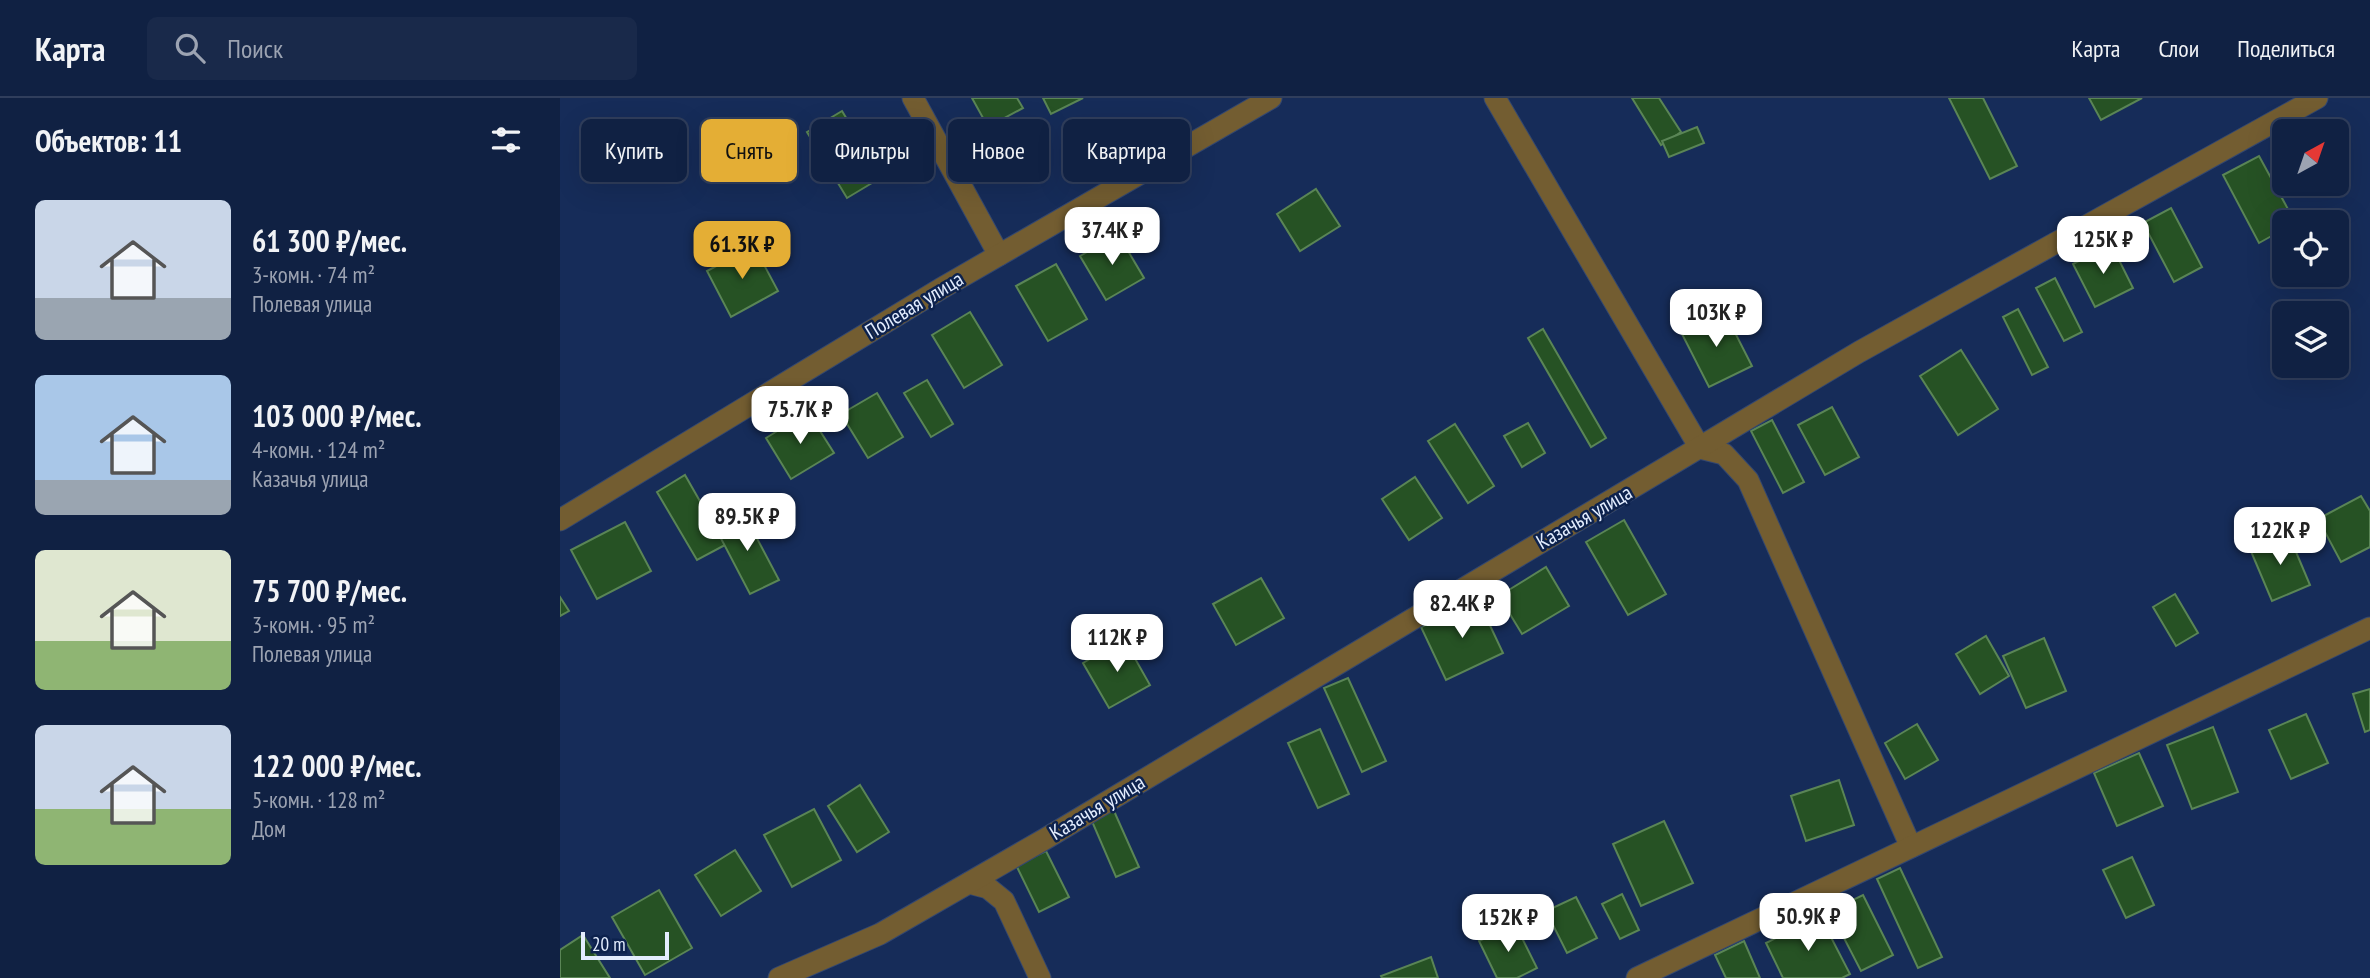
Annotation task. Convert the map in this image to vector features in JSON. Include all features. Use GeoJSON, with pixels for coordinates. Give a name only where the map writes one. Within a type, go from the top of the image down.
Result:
{"type":"FeatureCollection","features":[{"type":"Feature","properties":{"kind":"street"},"geometry":{"type":"LineString","coordinates":[[913,98],[999,256]]}},
{"type":"Feature","properties":{"kind":"street","name":"Полевая улица"},"geometry":{"type":"LineString","coordinates":[[560,520],[765,394],[1271,98]]}},
{"type":"Feature","properties":{"kind":"street"},"geometry":{"type":"LineString","coordinates":[[1495,98],[1700,448],[1724,454],[1748,480],[1911,847]]}},
{"type":"Feature","properties":{"kind":"street","name":"Казачья улица"},"geometry":{"type":"LineString","coordinates":[[779,978],[880,934],[1858,352],[2318,98]]}},
{"type":"Feature","properties":{"kind":"street"},"geometry":{"type":"LineString","coordinates":[[1637,978],[2370,628]]}},
{"type":"Feature","properties":{"kind":"street"},"geometry":{"type":"LineString","coordinates":[[969,883],[988,888],[1004,901],[1040,978]]}},
{"type":"Feature","properties":{"kind":"building"},"geometry":{"type":"Polygon","coordinates":[[[972,98],[1017,98],[1023,108],[1003,119],[984,119],[972,98]]]}},
{"type":"Feature","properties":{"kind":"building"},"geometry":{"type":"Polygon","coordinates":[[[1043,98],[1083,98],[1051,114],[1043,98]]]}},
{"type":"Feature","properties":{"kind":"building"},"geometry":{"type":"Polygon","coordinates":[[[1632,98],[1659,98],[1681,132],[1661,145],[1632,98]]]}},
{"type":"Feature","properties":{"kind":"building"},"geometry":{"type":"Polygon","coordinates":[[[1949,98],[1983,98],[2017,166],[1990,179],[1949,98]]]}},
{"type":"Feature","properties":{"kind":"building"},"geometry":{"type":"Polygon","coordinates":[[[2089,98],[2142,98],[2101,120],[2089,98]]]}},
{"type":"Feature","properties":{"kind":"building"},"geometry":{"type":"Polygon","coordinates":[[[842,111],[847,119],[829,119],[842,111]]]}},
{"type":"Feature","properties":{"kind":"building"},"geometry":{"type":"Polygon","coordinates":[[[1697,127],[1704,143],[1669,157],[1662,141],[1697,127]]]}},
{"type":"Feature","properties":{"kind":"building"},"geometry":{"type":"Polygon","coordinates":[[[2259,156],[2272,180],[2272,196],[2281,196],[2288,210],[2272,210],[2272,236],[2259,243],[2223,175],[2259,156]]]}},
{"type":"Feature","properties":{"kind":"building"},"geometry":{"type":"Polygon","coordinates":[[[837,182],[874,182],[847,198],[837,182]]]}},
{"type":"Feature","properties":{"kind":"building"},"geometry":{"type":"Polygon","coordinates":[[[1316,189],[1340,226],[1300,251],[1277,214],[1316,189]]]}},
{"type":"Feature","properties":{"kind":"building"},"geometry":{"type":"Polygon","coordinates":[[[2171,208],[2202,267],[2174,282],[2143,223],[2171,208]]]}},
{"type":"Feature","properties":{"kind":"building"},"geometry":{"type":"Polygon","coordinates":[[[1118,234],[1144,278],[1106,300],[1080,256],[1118,234]]]}},
{"type":"Feature","properties":{"kind":"building"},"geometry":{"type":"Polygon","coordinates":[[[2111,244],[2133,288],[2095,307],[2073,264],[2111,244]]]}},
{"type":"Feature","properties":{"kind":"building"},"geometry":{"type":"Polygon","coordinates":[[[754,246],[778,291],[731,317],[707,271],[754,246]]]}},
{"type":"Feature","properties":{"kind":"building"},"geometry":{"type":"Polygon","coordinates":[[[1056,264],[1087,319],[1048,341],[1016,286],[1056,264]]]}},
{"type":"Feature","properties":{"kind":"building"},"geometry":{"type":"Polygon","coordinates":[[[2055,278],[2082,332],[2064,341],[2036,288],[2055,278]]]}},
{"type":"Feature","properties":{"kind":"building"},"geometry":{"type":"Polygon","coordinates":[[[2018,309],[2048,367],[2032,375],[2003,317],[2018,309]]]}},
{"type":"Feature","properties":{"kind":"building"},"geometry":{"type":"Polygon","coordinates":[[[1724,311],[1752,366],[1709,387],[1681,332],[1724,311]]]}},
{"type":"Feature","properties":{"kind":"building"},"geometry":{"type":"Polygon","coordinates":[[[970,312],[1002,365],[964,388],[932,335],[970,312]]]}},
{"type":"Feature","properties":{"kind":"building"},"geometry":{"type":"Polygon","coordinates":[[[1543,329],[1606,438],[1591,447],[1528,338],[1543,329]]]}},
{"type":"Feature","properties":{"kind":"building"},"geometry":{"type":"Polygon","coordinates":[[[1961,350],[1998,409],[1958,435],[1920,376],[1961,350]]]}},
{"type":"Feature","properties":{"kind":"building"},"geometry":{"type":"Polygon","coordinates":[[[927,380],[953,424],[931,437],[904,393],[927,380]]]}},
{"type":"Feature","properties":{"kind":"building"},"geometry":{"type":"Polygon","coordinates":[[[877,393],[903,437],[868,458],[841,414],[877,393]]]}},
{"type":"Feature","properties":{"kind":"building"},"geometry":{"type":"Polygon","coordinates":[[[1832,407],[1859,457],[1825,475],[1798,425],[1832,407]]]}},
{"type":"Feature","properties":{"kind":"building"},"geometry":{"type":"Polygon","coordinates":[[[808,412],[834,453],[791,479],[766,438],[808,412]]]}},
{"type":"Feature","properties":{"kind":"building"},"geometry":{"type":"Polygon","coordinates":[[[1772,420],[1804,482],[1783,493],[1751,431],[1772,420]]]}},
{"type":"Feature","properties":{"kind":"building"},"geometry":{"type":"Polygon","coordinates":[[[1528,423],[1545,453],[1522,467],[1504,436],[1528,423]]]}},
{"type":"Feature","properties":{"kind":"building"},"geometry":{"type":"Polygon","coordinates":[[[1455,424],[1494,486],[1468,503],[1428,441],[1455,424]]]}},
{"type":"Feature","properties":{"kind":"building"},"geometry":{"type":"Polygon","coordinates":[[[685,475],[725,545],[697,560],[657,492],[685,475]]]}},
{"type":"Feature","properties":{"kind":"building"},"geometry":{"type":"Polygon","coordinates":[[[1415,477],[1442,518],[1409,540],[1382,499],[1415,477]]]}},
{"type":"Feature","properties":{"kind":"building"},"geometry":{"type":"Polygon","coordinates":[[[2361,496],[2370,511],[2370,547],[2341,562],[2318,519],[2361,496]]]}},
{"type":"Feature","properties":{"kind":"building"},"geometry":{"type":"Polygon","coordinates":[[[743,512],[779,580],[750,594],[715,527],[743,512]]]}},
{"type":"Feature","properties":{"kind":"building"},"geometry":{"type":"Polygon","coordinates":[[[1624,520],[1666,594],[1628,615],[1586,542],[1624,520]]]}},
{"type":"Feature","properties":{"kind":"building"},"geometry":{"type":"Polygon","coordinates":[[[625,522],[651,571],[597,599],[571,550],[625,522]]]}},
{"type":"Feature","properties":{"kind":"building"},"geometry":{"type":"Polygon","coordinates":[[[2288,533],[2310,585],[2272,601],[2250,549],[2288,533]]]}},
{"type":"Feature","properties":{"kind":"building"},"geometry":{"type":"Polygon","coordinates":[[[1546,567],[1569,606],[1522,634],[1499,596],[1546,567]]]}},
{"type":"Feature","properties":{"kind":"building"},"geometry":{"type":"Polygon","coordinates":[[[1261,578],[1284,618],[1236,645],[1213,604],[1261,578]]]}},
{"type":"Feature","properties":{"kind":"building"},"geometry":{"type":"Polygon","coordinates":[[[2175,594],[2198,633],[2176,646],[2153,607],[2175,594]]]}},
{"type":"Feature","properties":{"kind":"building"},"geometry":{"type":"Polygon","coordinates":[[[560,597],[569,611],[560,616],[560,597]]]}},
{"type":"Feature","properties":{"kind":"building"},"geometry":{"type":"Polygon","coordinates":[[[1478,600],[1503,653],[1446,680],[1421,627],[1478,600]]]}},
{"type":"Feature","properties":{"kind":"building"},"geometry":{"type":"Polygon","coordinates":[[[1986,636],[2009,676],[1980,694],[1956,654],[1986,636]]]}},
{"type":"Feature","properties":{"kind":"building"},"geometry":{"type":"Polygon","coordinates":[[[2044,638],[2066,691],[2026,708],[2003,656],[2044,638]]]}},
{"type":"Feature","properties":{"kind":"building"},"geometry":{"type":"Polygon","coordinates":[[[1124,639],[1150,685],[1109,708],[1083,663],[1124,639]]]}},
{"type":"Feature","properties":{"kind":"building"},"geometry":{"type":"Polygon","coordinates":[[[1348,678],[1386,761],[1362,772],[1324,688],[1348,678]]]}},
{"type":"Feature","properties":{"kind":"building"},"geometry":{"type":"Polygon","coordinates":[[[2370,689],[2370,730],[2365,732],[2353,694],[2370,689]]]}},
{"type":"Feature","properties":{"kind":"building"},"geometry":{"type":"Polygon","coordinates":[[[2306,714],[2328,763],[2291,779],[2269,730],[2306,714]]]}},
{"type":"Feature","properties":{"kind":"building"},"geometry":{"type":"Polygon","coordinates":[[[1917,724],[1938,760],[1905,779],[1885,743],[1917,724]]]}},
{"type":"Feature","properties":{"kind":"building"},"geometry":{"type":"Polygon","coordinates":[[[2213,727],[2238,792],[2192,809],[2167,745],[2213,727]]]}},
{"type":"Feature","properties":{"kind":"building"},"geometry":{"type":"Polygon","coordinates":[[[1320,729],[1349,794],[1318,808],[1288,743],[1320,729]]]}},
{"type":"Feature","properties":{"kind":"building"},"geometry":{"type":"Polygon","coordinates":[[[2139,753],[2163,806],[2117,826],[2094,773],[2139,753]]]}},
{"type":"Feature","properties":{"kind":"building"},"geometry":{"type":"Polygon","coordinates":[[[1839,780],[1854,825],[1806,841],[1791,796],[1839,780]]]}},
{"type":"Feature","properties":{"kind":"building"},"geometry":{"type":"Polygon","coordinates":[[[860,785],[889,832],[857,852],[828,806],[860,785]]]}},
{"type":"Feature","properties":{"kind":"building"},"geometry":{"type":"Polygon","coordinates":[[[1110,802],[1139,867],[1116,877],[1088,812],[1110,802]]]}},
{"type":"Feature","properties":{"kind":"building"},"geometry":{"type":"Polygon","coordinates":[[[814,809],[841,860],[792,887],[764,835],[814,809]]]}},
{"type":"Feature","properties":{"kind":"building"},"geometry":{"type":"Polygon","coordinates":[[[1664,821],[1693,883],[1641,906],[1613,844],[1664,821]]]}},
{"type":"Feature","properties":{"kind":"building"},"geometry":{"type":"Polygon","coordinates":[[[735,850],[761,891],[721,916],[695,875],[735,850]]]}},
{"type":"Feature","properties":{"kind":"building"},"geometry":{"type":"Polygon","coordinates":[[[1046,851],[1069,897],[1039,912],[1016,865],[1046,851]]]}},
{"type":"Feature","properties":{"kind":"building"},"geometry":{"type":"Polygon","coordinates":[[[2132,857],[2154,905],[2126,918],[2103,870],[2132,857]]]}},
{"type":"Feature","properties":{"kind":"building"},"geometry":{"type":"Polygon","coordinates":[[[1900,868],[1942,957],[1918,968],[1877,879],[1900,868]]]}},
{"type":"Feature","properties":{"kind":"building"},"geometry":{"type":"Polygon","coordinates":[[[659,890],[692,948],[645,975],[612,917],[659,890]]]}},
{"type":"Feature","properties":{"kind":"building"},"geometry":{"type":"Polygon","coordinates":[[[1622,894],[1639,930],[1620,939],[1602,904],[1622,894]]]}},
{"type":"Feature","properties":{"kind":"building"},"geometry":{"type":"Polygon","coordinates":[[[1863,895],[1893,955],[1861,971],[1830,911],[1863,895]]]}},
{"type":"Feature","properties":{"kind":"building"},"geometry":{"type":"Polygon","coordinates":[[[1576,897],[1597,938],[1567,953],[1546,911],[1576,897]]]}},
{"type":"Feature","properties":{"kind":"building"},"geometry":{"type":"Polygon","coordinates":[[[1820,916],[1850,974],[1842,978],[1783,978],[1766,943],[1820,916]]]}},
{"type":"Feature","properties":{"kind":"building"},"geometry":{"type":"Polygon","coordinates":[[[1515,924],[1537,968],[1517,978],[1497,978],[1479,941],[1515,924]]]}},
{"type":"Feature","properties":{"kind":"building"},"geometry":{"type":"Polygon","coordinates":[[[583,935],[610,978],[560,978],[560,950],[583,935]]]}},
{"type":"Feature","properties":{"kind":"building"},"geometry":{"type":"Polygon","coordinates":[[[1744,941],[1760,978],[1726,978],[1715,955],[1744,941]]]}},
{"type":"Feature","properties":{"kind":"building"},"geometry":{"type":"Polygon","coordinates":[[[1431,957],[1438,978],[1381,976],[1431,957]]]}}]}
